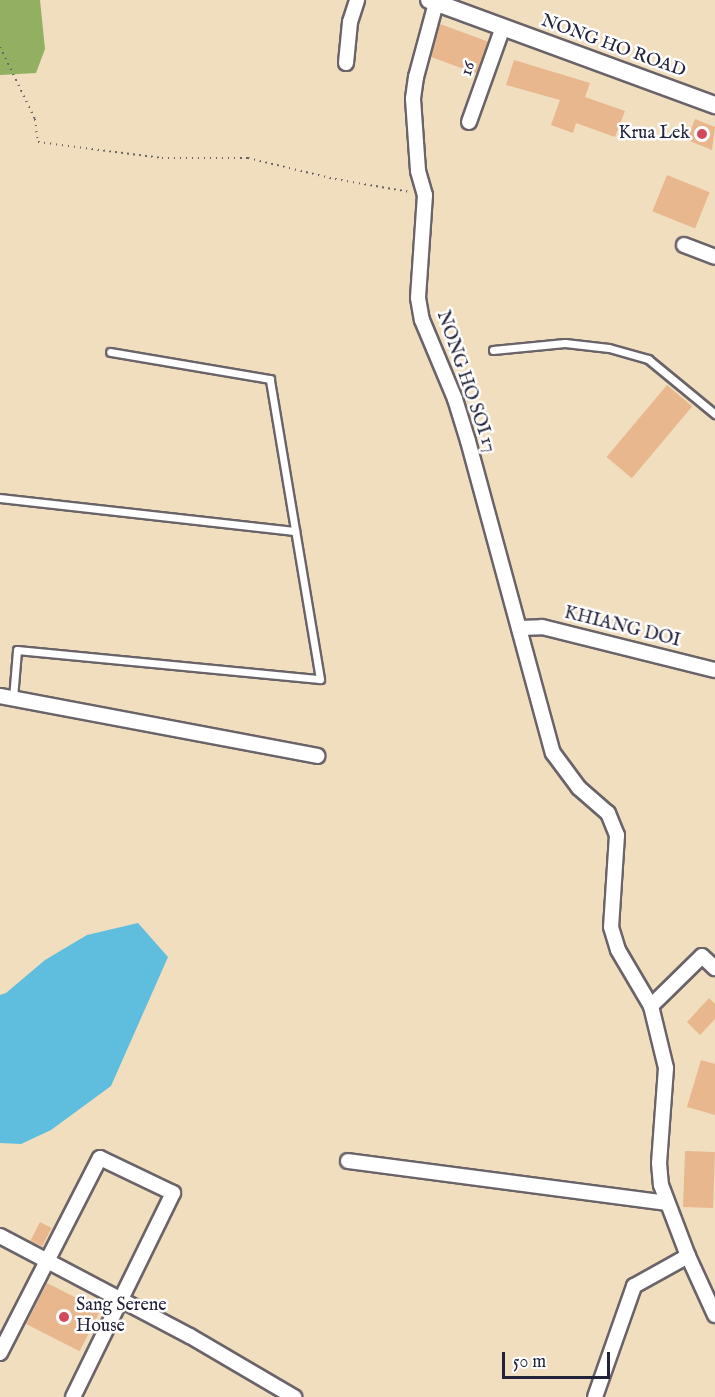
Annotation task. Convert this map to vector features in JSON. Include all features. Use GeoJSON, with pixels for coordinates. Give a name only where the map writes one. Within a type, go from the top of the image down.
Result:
{"type":"FeatureCollection","features":[{"type":"Feature","properties":{"kind":"street"},"geometry":{"type":"LineString","coordinates":[[346,63],[350,22],[357,0]]}},
{"type":"Feature","properties":{"kind":"street","name":"NONG HO ROAD"},"geometry":{"type":"LineString","coordinates":[[433,1],[715,105]]}},
{"type":"Feature","properties":{"kind":"street","name":"NONG HO SOI 17"},"geometry":{"type":"LineString","coordinates":[[433,1],[413,99],[418,171],[425,195],[418,298],[422,320],[455,399],[553,753],[579,788],[608,813],[617,835],[611,927],[618,950],[651,1006],[666,1068],[659,1163],[661,1185],[688,1256],[715,1315]]}},
{"type":"Feature","properties":{"kind":"street","name":"16"},"geometry":{"type":"LineString","coordinates":[[469,122],[503,27]]}},
{"type":"Feature","properties":{"kind":"street"},"geometry":{"type":"LineString","coordinates":[[684,245],[715,257]]}},
{"type":"Feature","properties":{"kind":"street","name":"KHIANG DOI"},"geometry":{"type":"LineString","coordinates":[[519,628],[542,627],[715,670]]}},
{"type":"Feature","properties":{"kind":"street"},"geometry":{"type":"LineString","coordinates":[[6,697],[317,756]]}},
{"type":"Feature","properties":{"kind":"street"},"geometry":{"type":"LineString","coordinates":[[651,1006],[702,956],[715,968]]}},
{"type":"Feature","properties":{"kind":"street"},"geometry":{"type":"LineString","coordinates":[[0,1353],[100,1158],[172,1193],[73,1397]]}},
{"type":"Feature","properties":{"kind":"street"},"geometry":{"type":"LineString","coordinates":[[348,1161],[666,1203]]}},
{"type":"Feature","properties":{"kind":"street"},"geometry":{"type":"LineString","coordinates":[[0,1236],[121,1299],[294,1397]]}},
{"type":"Feature","properties":{"kind":"street"},"geometry":{"type":"LineString","coordinates":[[595,1397],[634,1286],[688,1256]]}},
{"type":"Feature","properties":{"kind":"lane"},"geometry":{"type":"LineString","coordinates":[[493,350],[565,343],[609,348],[648,359],[715,414]]}},
{"type":"Feature","properties":{"kind":"lane"},"geometry":{"type":"LineString","coordinates":[[6,697],[17,650],[320,679],[270,379],[110,352]]}},
{"type":"Feature","properties":{"kind":"lane"},"geometry":{"type":"LineString","coordinates":[[0,498],[295,531]]}},
{"type":"Feature","properties":{"kind":"path"},"geometry":{"type":"LineString","coordinates":[[0,47],[35,119],[38,142],[162,158],[248,158],[335,179],[425,195]]}},
{"type":"Feature","properties":{"kind":"green space"},"geometry":{"type":"Polygon","coordinates":[[[0,0],[40,0],[45,49],[36,73],[0,75],[0,0]]]}},
{"type":"Feature","properties":{"kind":"water"},"geometry":{"type":"Polygon","coordinates":[[[138,923],[168,957],[111,1086],[51,1130],[21,1144],[0,1143],[0,995],[6,993],[45,960],[87,935],[138,923]]]}},
{"type":"Feature","properties":{"kind":"building"},"geometry":{"type":"Polygon","coordinates":[[[440,24],[488,41],[476,73],[428,56],[440,24]]]}},
{"type":"Feature","properties":{"kind":"building"},"geometry":{"type":"Polygon","coordinates":[[[514,60],[590,83],[585,97],[625,111],[615,137],[576,123],[573,133],[551,125],[560,100],[506,85],[514,60]]]}},
{"type":"Feature","properties":{"kind":"building","name":"Krua Lek"},"geometry":{"type":"Polygon","coordinates":[[[695,119],[715,127],[712,150],[687,140],[695,119]]]}},
{"type":"Feature","properties":{"kind":"building"},"geometry":{"type":"Polygon","coordinates":[[[667,175],[710,192],[695,228],[652,211],[667,175]]]}},
{"type":"Feature","properties":{"kind":"building"},"geometry":{"type":"Polygon","coordinates":[[[667,385],[692,406],[632,478],[607,457],[667,385]]]}},
{"type":"Feature","properties":{"kind":"building"},"geometry":{"type":"Polygon","coordinates":[[[709,998],[715,1004],[715,1019],[700,1035],[687,1022],[709,998]]]}},
{"type":"Feature","properties":{"kind":"building"},"geometry":{"type":"Polygon","coordinates":[[[701,1060],[715,1064],[715,1115],[687,1107],[701,1060]]]}},
{"type":"Feature","properties":{"kind":"building"},"geometry":{"type":"Polygon","coordinates":[[[685,1151],[715,1152],[713,1208],[683,1207],[685,1151]]]}},
{"type":"Feature","properties":{"kind":"building"},"geometry":{"type":"Polygon","coordinates":[[[40,1222],[52,1228],[42,1247],[30,1241],[40,1222]]]}},
{"type":"Feature","properties":{"kind":"building","name":"Sang Serene House"},"geometry":{"type":"Polygon","coordinates":[[[47,1283],[100,1310],[80,1351],[26,1324],[47,1283]]]}},
{"type":"Feature","properties":{"kind":"place","name":"Krua Lek"},"geometry":{"type":"Point","coordinates":[702,134]}},
{"type":"Feature","properties":{"kind":"place","name":"Sang Serene House"},"geometry":{"type":"Point","coordinates":[64,1317]}}]}
